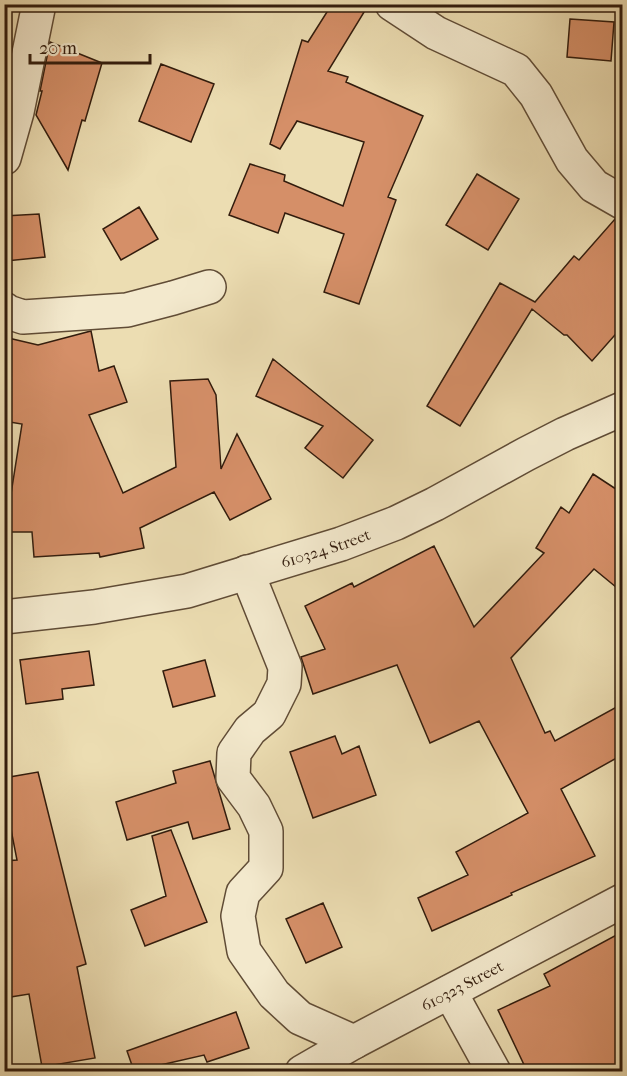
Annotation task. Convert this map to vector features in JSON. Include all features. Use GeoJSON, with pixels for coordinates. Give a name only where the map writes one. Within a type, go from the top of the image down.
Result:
{"type":"FeatureCollection","features":[{"type":"Feature","properties":{"kind":"street"},"geometry":{"type":"LineString","coordinates":[[4,158],[11,110],[39,4]]}},
{"type":"Feature","properties":{"kind":"street"},"geometry":{"type":"LineString","coordinates":[[392,4],[436,33],[516,70],[536,95],[572,160],[594,186],[622,202]]}},
{"type":"Feature","properties":{"kind":"street"},"geometry":{"type":"LineString","coordinates":[[4,309],[23,317],[127,310],[208,287]]}},
{"type":"Feature","properties":{"kind":"street","name":"610324 Street"},"geometry":{"type":"LineString","coordinates":[[4,617],[94,607],[187,591],[340,544],[396,523],[555,439],[622,409]]}},
{"type":"Feature","properties":{"kind":"street"},"geometry":{"type":"LineString","coordinates":[[247,572],[285,667],[284,684],[269,714],[250,730],[234,753],[233,778],[254,806],[266,831],[266,868],[243,893],[238,916],[244,951],[274,994],[300,1018],[354,1042]]}},
{"type":"Feature","properties":{"kind":"street","name":"610323 Street"},"geometry":{"type":"LineString","coordinates":[[302,1071],[622,901]]}},
{"type":"Feature","properties":{"kind":"street"},"geometry":{"type":"LineString","coordinates":[[450,992],[495,1071]]}},
{"type":"Feature","properties":{"kind":"building"},"geometry":{"type":"Polygon","coordinates":[[[332,4],[369,4],[328,71],[348,77],[346,82],[423,116],[388,197],[396,200],[359,304],[324,292],[344,234],[285,213],[278,233],[229,215],[250,164],[285,175],[284,181],[343,206],[364,142],[297,121],[280,149],[270,144],[302,40],[308,42],[332,4]]]}},
{"type":"Feature","properties":{"kind":"building"},"geometry":{"type":"Polygon","coordinates":[[[570,19],[614,22],[611,61],[567,57],[570,19]]]}},
{"type":"Feature","properties":{"kind":"building"},"geometry":{"type":"Polygon","coordinates":[[[50,42],[102,63],[68,170],[36,115],[50,42]]]}},
{"type":"Feature","properties":{"kind":"building"},"geometry":{"type":"Polygon","coordinates":[[[161,64],[214,84],[191,142],[139,121],[161,64]]]}},
{"type":"Feature","properties":{"kind":"building"},"geometry":{"type":"Polygon","coordinates":[[[477,174],[519,199],[488,250],[446,225],[477,174]]]}},
{"type":"Feature","properties":{"kind":"building"},"geometry":{"type":"Polygon","coordinates":[[[139,207],[158,239],[121,260],[103,229],[139,207]]]}},
{"type":"Feature","properties":{"kind":"building"},"geometry":{"type":"Polygon","coordinates":[[[39,214],[45,257],[6,261],[4,216],[39,214]]]}},
{"type":"Feature","properties":{"kind":"building"},"geometry":{"type":"Polygon","coordinates":[[[615,219],[622,221],[622,327],[592,361],[567,335],[532,309],[460,426],[427,406],[500,283],[535,302],[574,256],[579,260],[615,219]]]}},
{"type":"Feature","properties":{"kind":"building"},"geometry":{"type":"Polygon","coordinates":[[[91,331],[99,371],[114,366],[127,402],[89,415],[123,493],[176,467],[170,381],[208,379],[216,395],[221,469],[237,434],[271,499],[230,520],[214,492],[140,528],[144,548],[100,557],[99,553],[34,557],[32,532],[5,532],[22,424],[4,421],[4,337],[38,345],[91,331]]]}},
{"type":"Feature","properties":{"kind":"building"},"geometry":{"type":"Polygon","coordinates":[[[273,359],[373,440],[343,478],[305,448],[323,426],[256,396],[273,359]]]}},
{"type":"Feature","properties":{"kind":"building"},"geometry":{"type":"Polygon","coordinates":[[[593,474],[622,493],[622,592],[594,569],[511,658],[545,733],[550,731],[555,741],[622,704],[622,755],[561,789],[595,856],[432,931],[418,898],[468,875],[456,852],[528,813],[479,721],[430,743],[397,665],[313,694],[301,657],[325,649],[305,606],[352,583],[354,587],[434,546],[474,627],[544,553],[536,548],[561,507],[569,513],[593,474]]]}},
{"type":"Feature","properties":{"kind":"building"},"geometry":{"type":"Polygon","coordinates":[[[89,651],[94,685],[62,689],[63,699],[26,704],[20,660],[89,651]]]}},
{"type":"Feature","properties":{"kind":"building"},"geometry":{"type":"Polygon","coordinates":[[[205,660],[215,696],[173,707],[163,671],[205,660]]]}},
{"type":"Feature","properties":{"kind":"building"},"geometry":{"type":"Polygon","coordinates":[[[335,736],[342,754],[359,746],[376,795],[313,818],[290,752],[335,736]]]}},
{"type":"Feature","properties":{"kind":"building"},"geometry":{"type":"Polygon","coordinates":[[[210,761],[230,829],[193,839],[188,822],[127,840],[116,802],[176,783],[173,771],[210,761]]]}},
{"type":"Feature","properties":{"kind":"building"},"geometry":{"type":"Polygon","coordinates":[[[38,772],[86,964],[77,967],[95,1058],[42,1067],[29,994],[4,998],[4,861],[17,860],[4,794],[4,778],[38,772]]]}},
{"type":"Feature","properties":{"kind":"building"},"geometry":{"type":"Polygon","coordinates":[[[171,830],[207,922],[145,946],[131,910],[166,896],[152,836],[171,830]]]}},
{"type":"Feature","properties":{"kind":"building"},"geometry":{"type":"Polygon","coordinates":[[[323,903],[342,947],[306,963],[286,919],[323,903]]]}},
{"type":"Feature","properties":{"kind":"building"},"geometry":{"type":"Polygon","coordinates":[[[622,932],[622,1071],[527,1071],[498,1010],[550,986],[544,974],[622,932]]]}},
{"type":"Feature","properties":{"kind":"building"},"geometry":{"type":"Polygon","coordinates":[[[236,1012],[249,1048],[207,1062],[204,1055],[134,1071],[127,1051],[236,1012]]]}}]}
